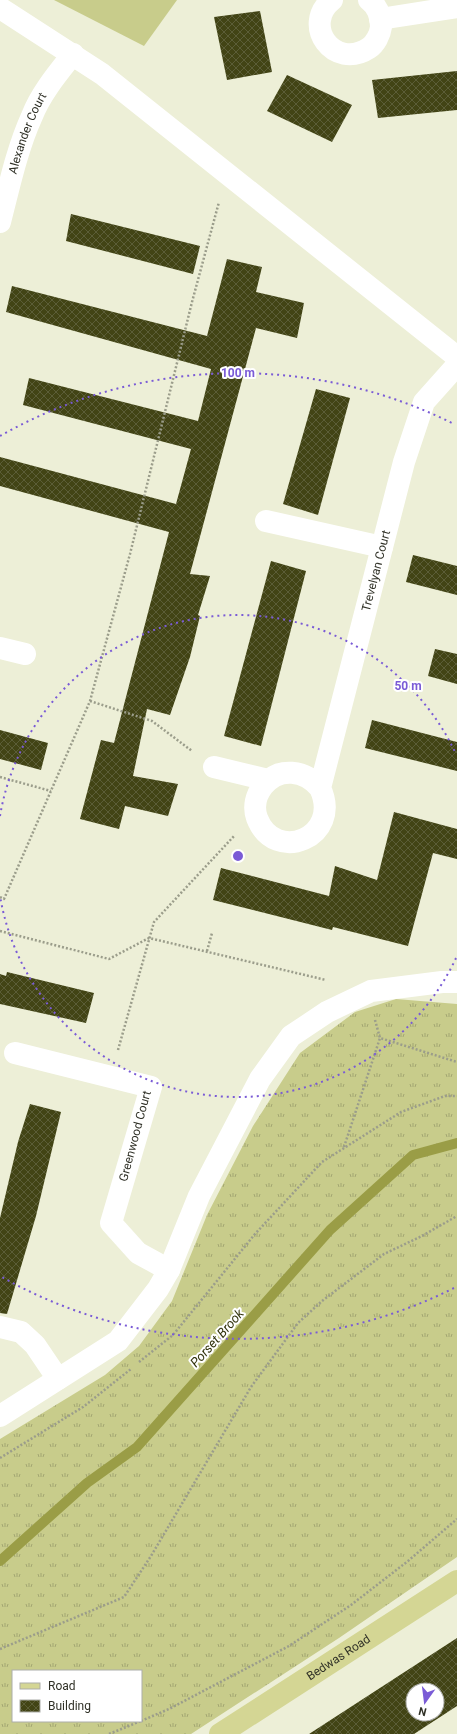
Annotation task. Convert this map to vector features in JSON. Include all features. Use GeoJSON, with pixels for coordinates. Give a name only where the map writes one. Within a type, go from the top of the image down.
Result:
{"type":"FeatureCollection","features":[{"type":"Feature","properties":{"kind":"main road","name":"Bedwas Road"},"geometry":{"type":"LineString","coordinates":[[220,1734],[457,1581]]}},
{"type":"Feature","properties":{"kind":"street"},"geometry":{"type":"LineString","coordinates":[[332,0],[322,11],[320,22],[321,32],[325,41],[332,49],[342,54],[352,55],[363,52],[372,46],[378,38],[381,29],[378,10],[369,0]]}},
{"type":"Feature","properties":{"kind":"street"},"geometry":{"type":"LineString","coordinates":[[380,19],[457,7]]}},
{"type":"Feature","properties":{"kind":"street"},"geometry":{"type":"LineString","coordinates":[[0,8],[102,74],[457,357]]}},
{"type":"Feature","properties":{"kind":"street","name":"Alexander Court"},"geometry":{"type":"LineString","coordinates":[[0,222],[19,153],[32,115],[47,88],[73,54]]}},
{"type":"Feature","properties":{"kind":"street","name":"Trevelyan Court"},"geometry":{"type":"LineString","coordinates":[[320,788],[404,462],[424,402],[457,365]]}},
{"type":"Feature","properties":{"kind":"street"},"geometry":{"type":"LineString","coordinates":[[266,521],[382,547]]}},
{"type":"Feature","properties":{"kind":"street"},"geometry":{"type":"LineString","coordinates":[[0,648],[25,654]]}},
{"type":"Feature","properties":{"kind":"street"},"geometry":{"type":"LineString","coordinates":[[214,767],[268,780]]}},
{"type":"Feature","properties":{"kind":"street"},"geometry":{"type":"LineString","coordinates":[[290,772],[302,774],[313,780],[320,788],[325,798],[326,810],[323,820],[317,830],[309,837],[299,841],[288,842],[277,840],[267,833],[260,825],[256,813],[256,801],[260,790],[268,780],[278,774],[290,772]]}},
{"type":"Feature","properties":{"kind":"street"},"geometry":{"type":"LineString","coordinates":[[0,1416],[118,1341],[158,1289],[169,1270],[199,1196],[260,1079],[291,1036],[327,1012],[368,992],[442,982],[457,982]]}},
{"type":"Feature","properties":{"kind":"street","name":"Greenwood Court"},"geometry":{"type":"LineString","coordinates":[[15,1053],[151,1087],[111,1223],[138,1253],[169,1270]]}},
{"type":"Feature","properties":{"kind":"street"},"geometry":{"type":"LineString","coordinates":[[0,1327],[21,1332],[35,1345],[58,1379]]}},
{"type":"Feature","properties":{"kind":"path"},"geometry":{"type":"LineString","coordinates":[[0,897],[4,898],[90,701],[130,554],[192,302],[227,173]]}},
{"type":"Feature","properties":{"kind":"path"},"geometry":{"type":"LineString","coordinates":[[90,701],[152,721],[214,767]]}},
{"type":"Feature","properties":{"kind":"path"},"geometry":{"type":"LineString","coordinates":[[0,777],[51,791]]}},
{"type":"Feature","properties":{"kind":"path"},"geometry":{"type":"LineString","coordinates":[[110,1077],[154,922],[256,813]]}},
{"type":"Feature","properties":{"kind":"path"},"geometry":{"type":"LineString","coordinates":[[0,931],[109,959],[149,938],[334,982]]}},
{"type":"Feature","properties":{"kind":"path"},"geometry":{"type":"LineString","coordinates":[[207,951],[212,933]]}},
{"type":"Feature","properties":{"kind":"path"},"geometry":{"type":"LineString","coordinates":[[344,1148],[380,1038],[368,992]]}},
{"type":"Feature","properties":{"kind":"path"},"geometry":{"type":"LineString","coordinates":[[380,1038],[457,1062]]}},
{"type":"Feature","properties":{"kind":"path"},"geometry":{"type":"LineString","coordinates":[[0,1458],[83,1407],[173,1335],[255,1234],[322,1162],[400,1112],[445,1096],[457,1096]]}},
{"type":"Feature","properties":{"kind":"path"},"geometry":{"type":"LineString","coordinates":[[0,1649],[124,1597],[151,1556],[251,1387],[298,1323],[322,1301],[384,1254],[422,1236],[457,1216]]}},
{"type":"Feature","properties":{"kind":"path"},"geometry":{"type":"LineString","coordinates":[[142,1721],[169,1709],[289,1646],[351,1605],[408,1561],[457,1519]]}},
{"type":"Feature","properties":{"kind":"path"},"geometry":{"type":"LineString","coordinates":[[109,1734],[139,1722]]}},
{"type":"Feature","properties":{"kind":"green space"},"geometry":{"type":"Polygon","coordinates":[[[54,0],[177,0],[144,46],[54,0]]]}},
{"type":"Feature","properties":{"kind":"green space"},"geometry":{"type":"Polygon","coordinates":[[[396,999],[457,1004],[457,1557],[339,1638],[191,1734],[0,1734],[0,1439],[105,1375],[139,1346],[172,1301],[207,1215],[253,1126],[300,1053],[355,1012],[396,999]]]}},
{"type":"Feature","properties":{"kind":"building"},"geometry":{"type":"Polygon","coordinates":[[[260,11],[272,72],[227,80],[214,17],[260,11]]]}},
{"type":"Feature","properties":{"kind":"building"},"geometry":{"type":"Polygon","coordinates":[[[457,71],[457,110],[378,118],[372,80],[457,71]]]}},
{"type":"Feature","properties":{"kind":"building"},"geometry":{"type":"Polygon","coordinates":[[[287,75],[352,105],[332,142],[267,111],[287,75]]]}},
{"type":"Feature","properties":{"kind":"building"},"geometry":{"type":"Polygon","coordinates":[[[71,214],[200,246],[193,274],[66,241],[71,214]]]}},
{"type":"Feature","properties":{"kind":"building"},"geometry":{"type":"Polygon","coordinates":[[[227,259],[262,267],[256,292],[304,303],[297,338],[256,328],[190,574],[210,576],[198,615],[200,616],[190,657],[170,715],[147,709],[133,776],[178,784],[168,816],[125,806],[119,829],[80,819],[101,740],[114,743],[169,532],[0,486],[0,457],[176,504],[191,449],[23,405],[29,378],[198,421],[211,369],[6,312],[12,286],[207,336],[227,259]]]}},
{"type":"Feature","properties":{"kind":"building"},"geometry":{"type":"Polygon","coordinates":[[[316,389],[350,398],[318,515],[283,504],[316,389]]]}},
{"type":"Feature","properties":{"kind":"building"},"geometry":{"type":"Polygon","coordinates":[[[413,555],[457,566],[457,595],[406,582],[413,555]]]}},
{"type":"Feature","properties":{"kind":"building"},"geometry":{"type":"Polygon","coordinates":[[[271,561],[306,571],[261,746],[224,736],[271,561]]]}},
{"type":"Feature","properties":{"kind":"building"},"geometry":{"type":"Polygon","coordinates":[[[435,649],[457,654],[457,684],[428,676],[435,649]]]}},
{"type":"Feature","properties":{"kind":"building"},"geometry":{"type":"Polygon","coordinates":[[[372,720],[457,742],[457,771],[365,748],[372,720]]]}},
{"type":"Feature","properties":{"kind":"building"},"geometry":{"type":"Polygon","coordinates":[[[0,730],[48,743],[41,770],[0,759],[0,730]]]}},
{"type":"Feature","properties":{"kind":"building"},"geometry":{"type":"Polygon","coordinates":[[[394,812],[457,829],[457,859],[433,853],[408,946],[333,927],[332,930],[213,900],[221,868],[329,896],[335,866],[377,880],[394,812]]]}},
{"type":"Feature","properties":{"kind":"building"},"geometry":{"type":"Polygon","coordinates":[[[7,972],[94,993],[86,1023],[0,1004],[0,974],[6,976],[7,972]]]}},
{"type":"Feature","properties":{"kind":"building"},"geometry":{"type":"Polygon","coordinates":[[[30,1104],[61,1112],[36,1216],[7,1314],[0,1313],[0,1218],[18,1142],[30,1104]]]}},
{"type":"Feature","properties":{"kind":"building"},"geometry":{"type":"Polygon","coordinates":[[[457,1638],[457,1706],[445,1714],[445,1682],[405,1682],[405,1722],[432,1722],[414,1734],[309,1734],[457,1638]]]}},
{"type":"Feature","properties":{"kind":"waterway","name":"Porset Brook"},"geometry":{"type":"LineString","coordinates":[[0,1561],[87,1483],[137,1447],[330,1230],[413,1155],[457,1143]]}}]}
